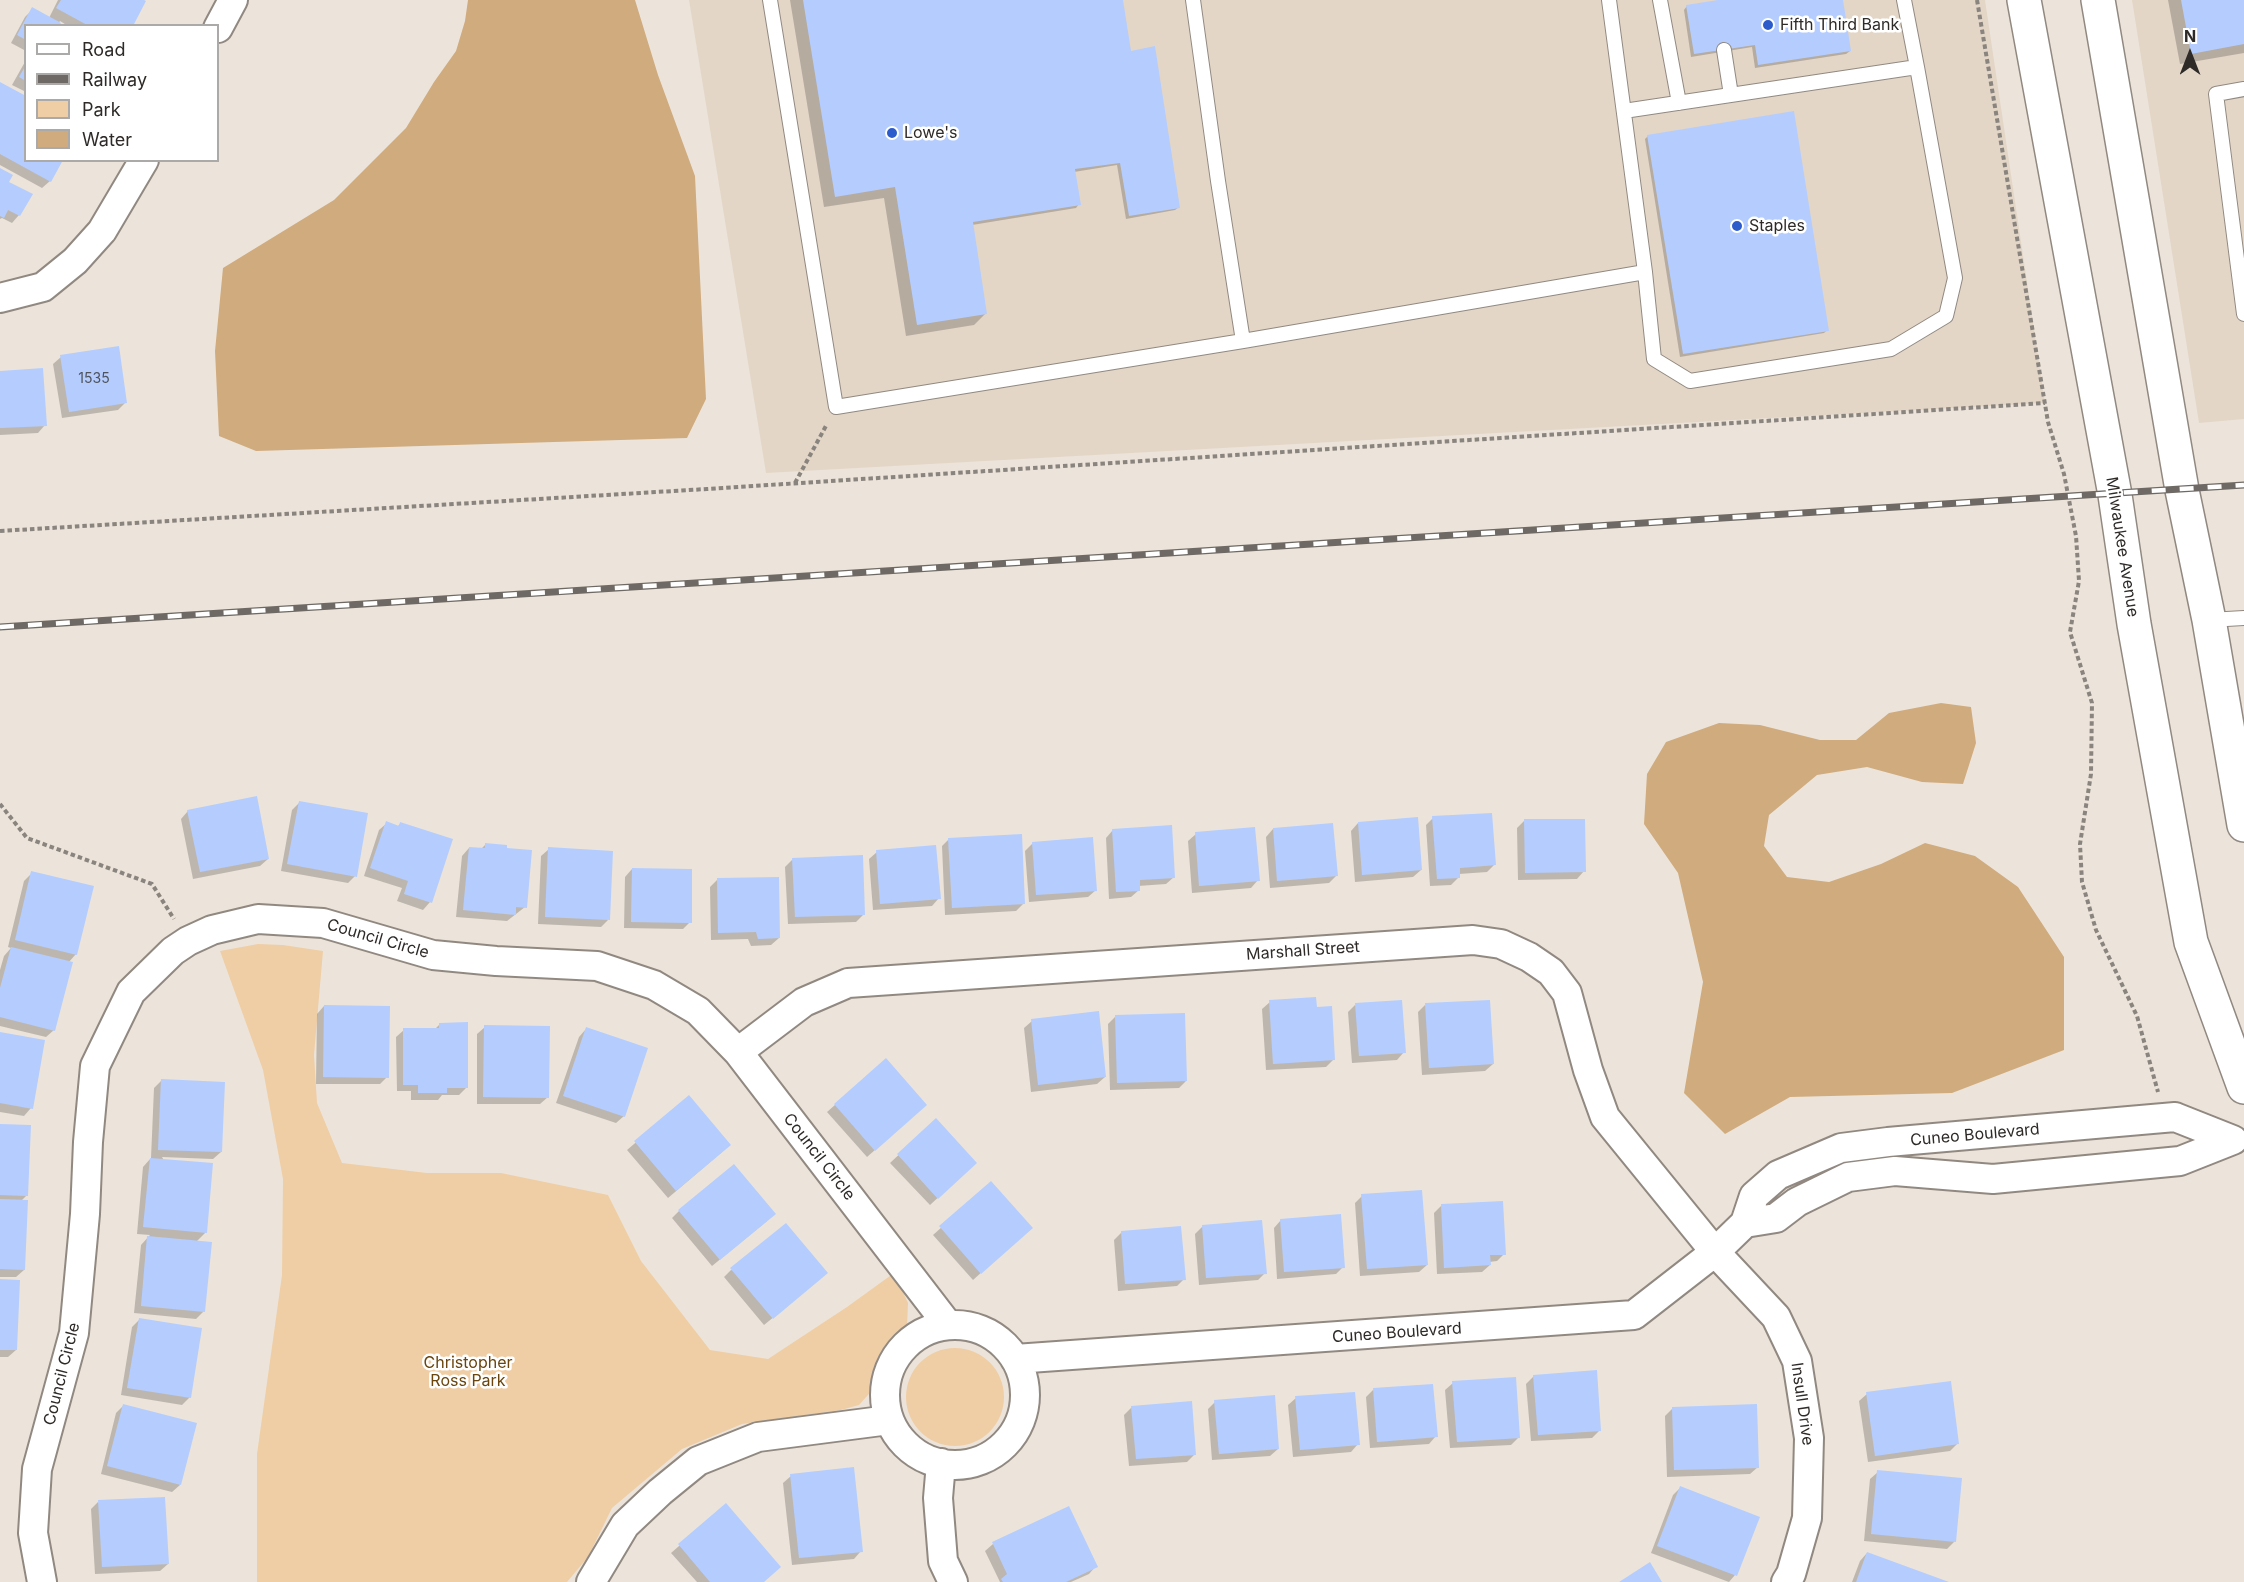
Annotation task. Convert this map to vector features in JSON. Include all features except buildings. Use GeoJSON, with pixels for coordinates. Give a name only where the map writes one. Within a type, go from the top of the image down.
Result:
{"type":"FeatureCollection","features":[{"type":"Feature","properties":{"kind":"main road","name":"Milwaukee Avenue"},"geometry":{"type":"LineString","coordinates":[[2024,0],[2115,495],[2134,624],[2191,942],[2244,1087]]}},
{"type":"Feature","properties":{"kind":"main road"},"geometry":{"type":"LineString","coordinates":[[2098,0],[2182,490],[2209,620],[2244,825]]}},
{"type":"Feature","properties":{"kind":"street"},"geometry":{"type":"LineString","coordinates":[[219,26],[233,0]]}},
{"type":"Feature","properties":{"kind":"street"},"geometry":{"type":"LineString","coordinates":[[0,298],[43,287],[75,261],[102,231],[143,162]]}},
{"type":"Feature","properties":{"kind":"street","name":"Council Circle"},"geometry":{"type":"LineString","coordinates":[[42,1582],[33,1533],[38,1469],[74,1333],[95,1066],[131,992],[173,951],[212,930],[258,919],[323,922],[433,955],[597,966],[654,985],[689,1006],[721,1033],[738,1052],[948,1325]]}},
{"type":"Feature","properties":{"kind":"street","name":"Marshall Street"},"geometry":{"type":"LineString","coordinates":[[738,1052],[804,1002],[848,983],[1473,940],[1501,944],[1529,957],[1551,972],[1567,993],[1583,1053],[1605,1117],[1714,1252]]}},
{"type":"Feature","properties":{"kind":"street","name":"Cuneo Boulevard"},"geometry":{"type":"LineString","coordinates":[[1015,1359],[1634,1315],[1714,1252],[1745,1222],[1754,1196],[1778,1175],[1841,1148],[2175,1117],[2239,1140]]}},
{"type":"Feature","properties":{"kind":"street"},"geometry":{"type":"LineString","coordinates":[[1933,1138],[1936,1175]]}},
{"type":"Feature","properties":{"kind":"street","name":"Cuneo Boulevard"},"geometry":{"type":"LineString","coordinates":[[1745,1222],[1776,1218],[1797,1202],[1848,1178],[1895,1171],[1993,1179],[2180,1161],[2239,1140]]}},
{"type":"Feature","properties":{"kind":"street","name":"Insull Drive"},"geometry":{"type":"LineString","coordinates":[[1714,1252],[1776,1317],[1797,1361],[1809,1438],[1807,1518],[1791,1574],[1786,1582]]}},
{"type":"Feature","properties":{"kind":"street"},"geometry":{"type":"LineString","coordinates":[[948,1325],[968,1326],[986,1332],[1003,1343],[1015,1359],[1023,1378],[1025,1398],[1022,1417],[1012,1435],[998,1450],[981,1460],[962,1464],[941,1464],[909,1449],[897,1436],[889,1420],[884,1399],[886,1378],[895,1358],[909,1341],[927,1330],[948,1325]]}},
{"type":"Feature","properties":{"kind":"street"},"geometry":{"type":"LineString","coordinates":[[591,1582],[625,1525],[698,1461],[758,1437],[889,1420]]}},
{"type":"Feature","properties":{"kind":"street"},"geometry":{"type":"LineString","coordinates":[[941,1464],[938,1498],[943,1562],[953,1582]]}},
{"type":"Feature","properties":{"kind":"lane"},"geometry":{"type":"LineString","coordinates":[[770,0],[836,407],[1243,341],[1645,272]]}},
{"type":"Feature","properties":{"kind":"lane"},"geometry":{"type":"LineString","coordinates":[[1193,0],[1243,341]]}},
{"type":"Feature","properties":{"kind":"lane"},"geometry":{"type":"LineString","coordinates":[[1609,0],[1645,272],[1654,359],[1690,381],[1891,349],[1946,316],[1955,278],[1904,0]]}},
{"type":"Feature","properties":{"kind":"lane"},"geometry":{"type":"LineString","coordinates":[[1660,0],[1679,103]]}},
{"type":"Feature","properties":{"kind":"lane"},"geometry":{"type":"LineString","coordinates":[[1724,50],[1731,95]]}},
{"type":"Feature","properties":{"kind":"lane"},"geometry":{"type":"LineString","coordinates":[[1624,111],[1917,67]]}},
{"type":"Feature","properties":{"kind":"lane"},"geometry":{"type":"LineString","coordinates":[[2244,89],[2216,94],[2244,314]]}},
{"type":"Feature","properties":{"kind":"lane"},"geometry":{"type":"LineString","coordinates":[[2209,620],[2244,618]]}},
{"type":"Feature","properties":{"kind":"path"},"geometry":{"type":"LineString","coordinates":[[1977,0],[2048,422],[2064,474],[2076,536],[2079,581],[2070,632],[2092,703],[2091,774],[2080,844],[2082,882],[2096,930],[2138,1016],[2156,1086]]}},
{"type":"Feature","properties":{"kind":"path"},"geometry":{"type":"LineString","coordinates":[[0,531],[2045,403]]}},
{"type":"Feature","properties":{"kind":"path"},"geometry":{"type":"LineString","coordinates":[[795,483],[836,407]]}},
{"type":"Feature","properties":{"kind":"path"},"geometry":{"type":"LineString","coordinates":[[0,804],[27,838],[152,884],[188,941]]}},
{"type":"Feature","properties":{"kind":"shaded area"},"geometry":{"type":"Polygon","coordinates":[[[689,0],[1985,0],[2045,403],[766,473],[689,0]]]}},
{"type":"Feature","properties":{"kind":"shaded area"},"geometry":{"type":"Polygon","coordinates":[[[2132,0],[2244,0],[2244,419],[2199,423],[2132,0]]]}},
{"type":"Feature","properties":{"kind":"green space","name":"Christopher Ross Park"},"geometry":{"type":"Polygon","coordinates":[[[258,944],[323,951],[314,1055],[317,1103],[342,1163],[427,1173],[501,1173],[608,1195],[641,1261],[710,1350],[768,1359],[894,1273],[908,1303],[905,1340],[888,1360],[876,1386],[859,1405],[841,1410],[742,1424],[682,1449],[612,1508],[588,1557],[567,1582],[257,1582],[257,1454],[282,1275],[283,1179],[263,1070],[220,951],[258,944]]]}},
{"type":"Feature","properties":{"kind":"green space"},"geometry":{"type":"Polygon","coordinates":[[[955,1348],[974,1352],[990,1362],[1000,1378],[1004,1397],[1000,1416],[990,1432],[974,1442],[955,1446],[936,1442],[920,1432],[910,1416],[906,1397],[910,1378],[920,1362],[936,1352],[955,1348]]]}},
{"type":"Feature","properties":{"kind":"water"},"geometry":{"type":"Polygon","coordinates":[[[468,0],[635,0],[658,75],[695,176],[706,399],[687,438],[256,451],[219,436],[215,351],[223,268],[334,200],[406,128],[456,51],[465,21],[468,0]]]}},
{"type":"Feature","properties":{"kind":"water"},"geometry":{"type":"Polygon","coordinates":[[[1941,703],[1971,707],[1976,743],[1963,784],[1922,782],[1867,767],[1817,775],[1769,815],[1764,846],[1787,877],[1829,882],[1881,864],[1925,843],[1975,856],[2018,887],[2064,957],[2064,1050],[1952,1093],[1790,1097],[1725,1134],[1684,1093],[1703,982],[1678,873],[1644,824],[1647,774],[1666,742],[1719,723],[1760,725],[1820,740],[1856,740],[1889,713],[1941,703]]]}},
{"type":"Feature","properties":{"kind":"railway"},"geometry":{"type":"LineString","coordinates":[[0,627],[2244,485]]}},
{"type":"Feature","properties":{"kind":"place","name":"Fifth Third Bank"},"geometry":{"type":"Point","coordinates":[1768,25]}},
{"type":"Feature","properties":{"kind":"place","name":"Lowe's"},"geometry":{"type":"Point","coordinates":[892,133]}},
{"type":"Feature","properties":{"kind":"place","name":"Staples"},"geometry":{"type":"Point","coordinates":[1737,226]}}]}
